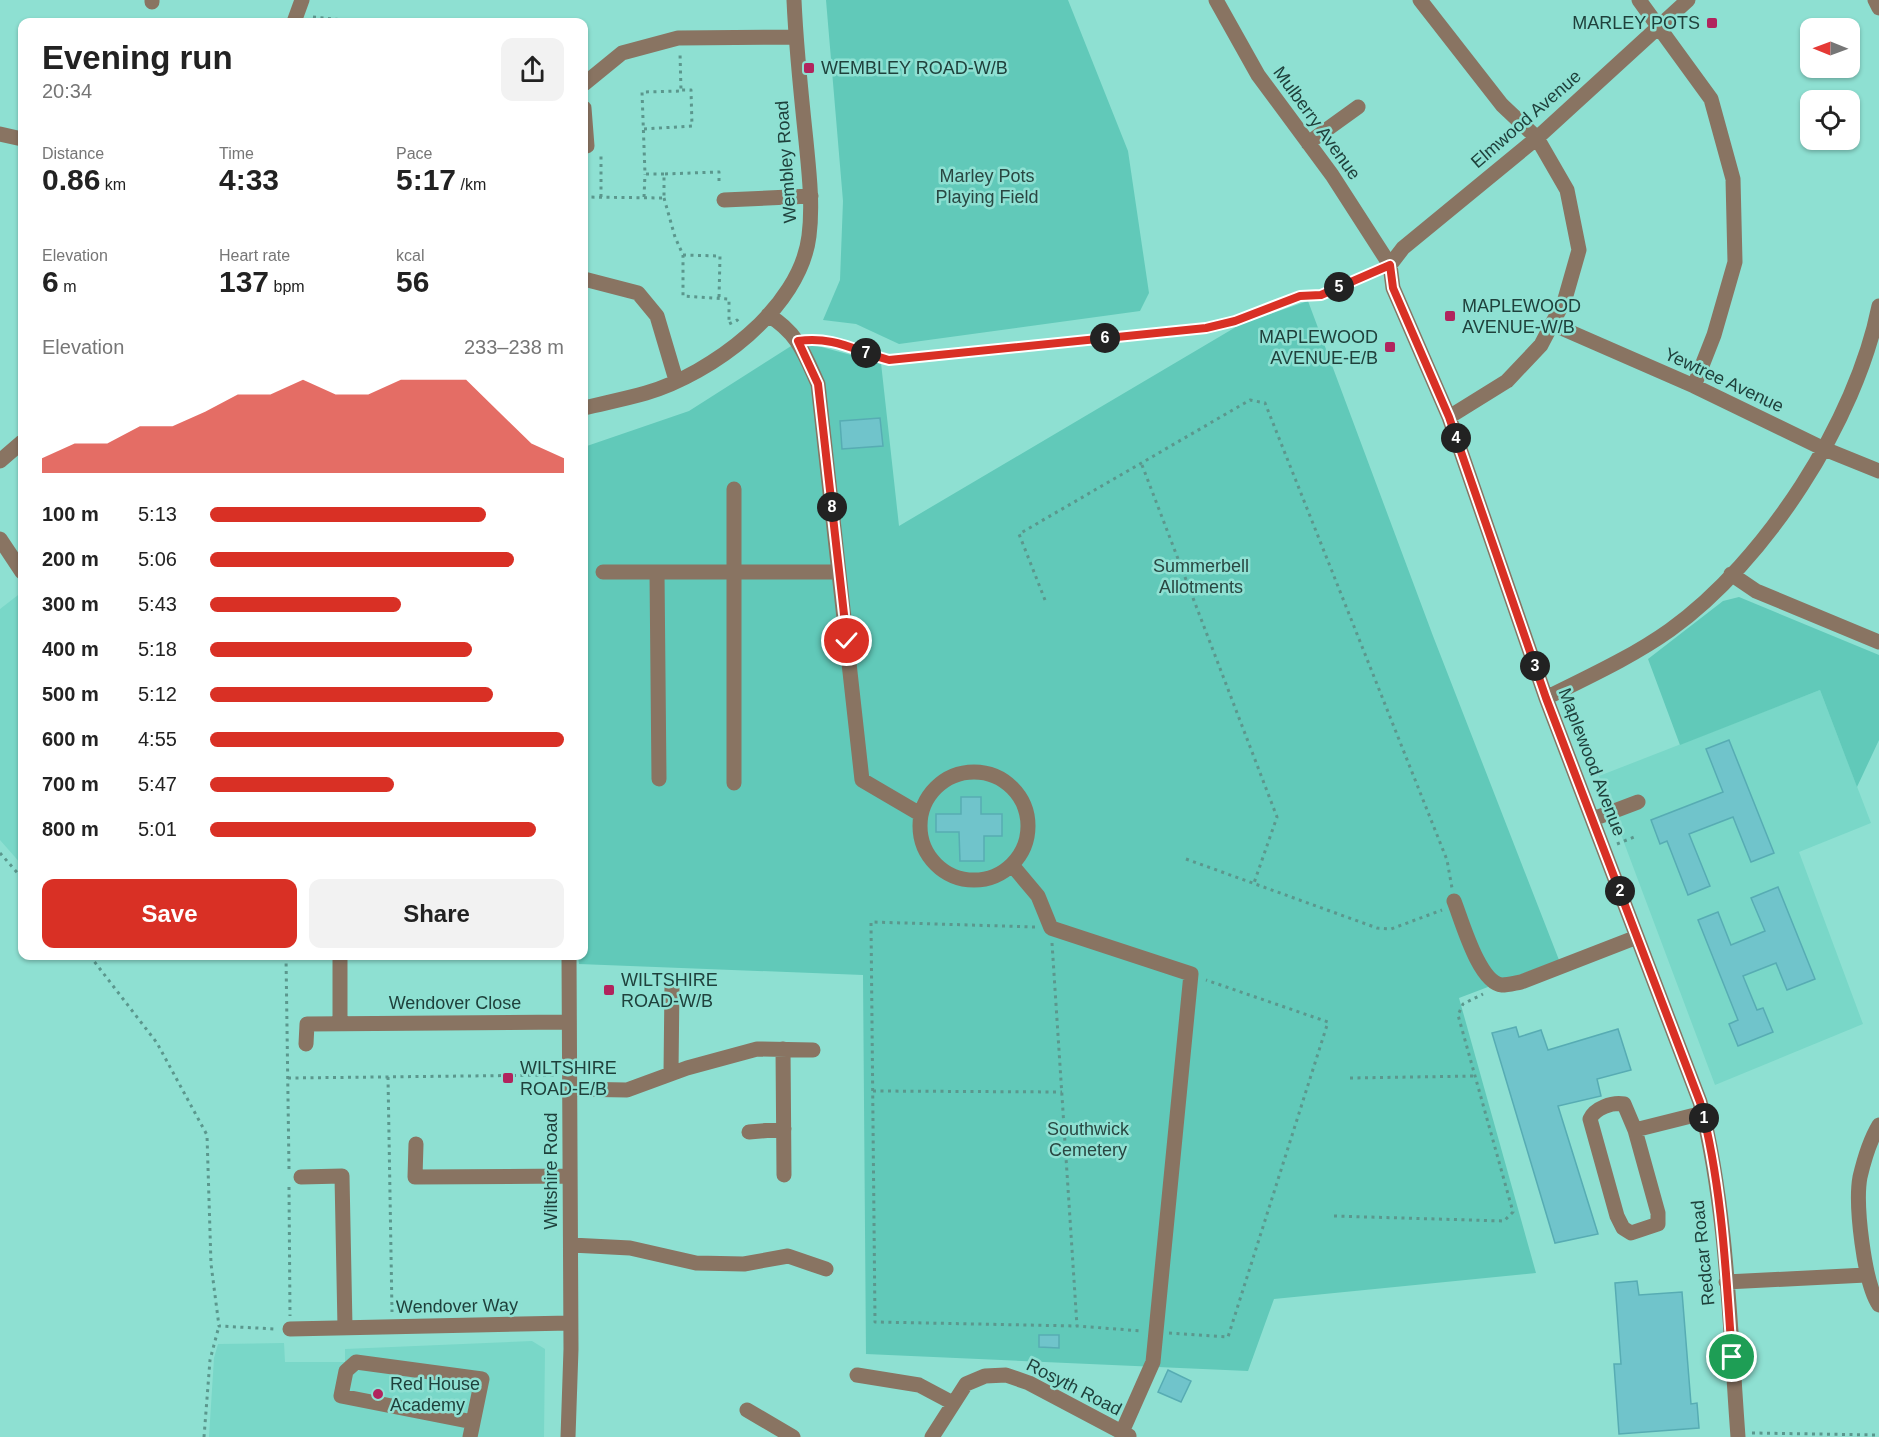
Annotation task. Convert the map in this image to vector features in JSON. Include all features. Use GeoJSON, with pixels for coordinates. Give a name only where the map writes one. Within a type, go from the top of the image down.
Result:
{"type":"FeatureCollection","features":[{"type":"Feature","properties":{"kind":"street"},"geometry":{"type":"LineString","coordinates":[[295,18],[302,0]]}},
{"type":"Feature","properties":{"kind":"street","name":"Wembley Road"},"geometry":{"type":"LineString","coordinates":[[588,407],[647,393],[712,362],[750,333],[768,315],[795,279],[809,238],[811,196],[794,0]]}},
{"type":"Feature","properties":{"kind":"street","name":"Mulberry Avenue"},"geometry":{"type":"LineString","coordinates":[[1216,0],[1258,75],[1308,143],[1390,265]]}},
{"type":"Feature","properties":{"kind":"street"},"geometry":{"type":"LineString","coordinates":[[1420,0],[1502,105],[1537,138],[1567,190],[1579,250],[1565,299],[1541,345],[1507,381],[1449,417]]}},
{"type":"Feature","properties":{"kind":"street"},"geometry":{"type":"LineString","coordinates":[[1640,0],[1711,99],[1733,179],[1735,262],[1714,335],[1694,386]]}},
{"type":"Feature","properties":{"kind":"street","name":"Elmwood Avenue"},"geometry":{"type":"LineString","coordinates":[[1390,265],[1403,248],[1537,138],[1688,0]]}},
{"type":"Feature","properties":{"kind":"street"},"geometry":{"type":"LineString","coordinates":[[1875,0],[1879,8]]}},
{"type":"Feature","properties":{"kind":"street"},"geometry":{"type":"LineString","coordinates":[[588,81],[622,54],[680,38],[796,37]]}},
{"type":"Feature","properties":{"kind":"street"},"geometry":{"type":"LineString","coordinates":[[1308,143],[1358,106]]}},
{"type":"Feature","properties":{"kind":"street"},"geometry":{"type":"LineString","coordinates":[[0,134],[18,138]]}},
{"type":"Feature","properties":{"kind":"street"},"geometry":{"type":"LineString","coordinates":[[724,200],[811,196]]}},
{"type":"Feature","properties":{"kind":"street","name":"Maplewood Avenue"},"geometry":{"type":"LineString","coordinates":[[1390,265],[1393,288],[1449,417],[1546,698],[1703,1113],[1709,1137]]}},
{"type":"Feature","properties":{"kind":"street"},"geometry":{"type":"LineString","coordinates":[[588,280],[638,293],[657,316],[676,380]]}},
{"type":"Feature","properties":{"kind":"street"},"geometry":{"type":"LineString","coordinates":[[1546,698],[1635,652],[1671,629],[1703,603],[1760,544],[1794,500],[1859,377],[1877,324],[1879,306]]}},
{"type":"Feature","properties":{"kind":"street"},"geometry":{"type":"LineString","coordinates":[[768,315],[787,327],[798,341],[818,384],[861,780],[920,814]]}},
{"type":"Feature","properties":{"kind":"street","name":"Yewtree Avenue"},"geometry":{"type":"LineString","coordinates":[[1552,324],[1694,386],[1822,448],[1879,471]]}},
{"type":"Feature","properties":{"kind":"street"},"geometry":{"type":"LineString","coordinates":[[0,461],[18,445]]}},
{"type":"Feature","properties":{"kind":"street"},"geometry":{"type":"LineString","coordinates":[[734,489],[734,783]]}},
{"type":"Feature","properties":{"kind":"street"},"geometry":{"type":"LineString","coordinates":[[0,538],[18,566]]}},
{"type":"Feature","properties":{"kind":"street"},"geometry":{"type":"LineString","coordinates":[[603,572],[839,572]]}},
{"type":"Feature","properties":{"kind":"street"},"geometry":{"type":"LineString","coordinates":[[657,572],[659,779]]}},
{"type":"Feature","properties":{"kind":"street"},"geometry":{"type":"LineString","coordinates":[[1731,574],[1756,591],[1879,642]]}},
{"type":"Feature","properties":{"kind":"street"},"geometry":{"type":"LineString","coordinates":[[974,771],[992,774],[1008,783],[1020,797],[1027,814],[1028,833],[1023,850],[1012,865],[998,876],[981,880],[963,880],[947,874],[933,863],[924,849],[919,832],[920,814],[927,797],[939,783],[955,774],[974,771]]}},
{"type":"Feature","properties":{"kind":"street"},"geometry":{"type":"LineString","coordinates":[[1593,819],[1638,802]]}},
{"type":"Feature","properties":{"kind":"street"},"geometry":{"type":"LineString","coordinates":[[1012,865],[1038,896],[1051,928],[1191,974]]}},
{"type":"Feature","properties":{"kind":"street"},"geometry":{"type":"LineString","coordinates":[[1455,903],[1480,967],[1489,979],[1501,985],[1521,982],[1637,937]]}},
{"type":"Feature","properties":{"kind":"street"},"geometry":{"type":"LineString","coordinates":[[340,960],[340,1023]]}},
{"type":"Feature","properties":{"kind":"street","name":"Wiltshire Road"},"geometry":{"type":"LineString","coordinates":[[568,1437],[571,1349],[571,1245],[568,1176],[569,960]]}},
{"type":"Feature","properties":{"kind":"street","name":"Rosyth Road"},"geometry":{"type":"LineString","coordinates":[[932,1437],[951,1402],[966,1384],[986,1376],[1006,1375],[1029,1383],[1126,1435],[1153,1362],[1191,974]]}},
{"type":"Feature","properties":{"kind":"street"},"geometry":{"type":"LineString","coordinates":[[671,1073],[672,984]]}},
{"type":"Feature","properties":{"kind":"street","name":"Wendover Close"},"geometry":{"type":"LineString","coordinates":[[306,1044],[307,1024],[569,1022]]}},
{"type":"Feature","properties":{"kind":"street"},"geometry":{"type":"LineString","coordinates":[[570,1082],[627,1090],[671,1073],[757,1049],[813,1050]]}},
{"type":"Feature","properties":{"kind":"street"},"geometry":{"type":"LineString","coordinates":[[783,1049],[784,1175]]}},
{"type":"Feature","properties":{"kind":"street"},"geometry":{"type":"LineString","coordinates":[[1618,1103],[1624,1104],[1635,1130],[1658,1213],[1658,1224],[1631,1233],[1623,1228],[1617,1216],[1590,1119],[1599,1109],[1618,1103]]}},
{"type":"Feature","properties":{"kind":"street"},"geometry":{"type":"LineString","coordinates":[[1635,1130],[1703,1113]]}},
{"type":"Feature","properties":{"kind":"street"},"geometry":{"type":"LineString","coordinates":[[1879,1125],[1860,1179],[1872,1255],[1866,1275],[1871,1294],[1879,1305]]}},
{"type":"Feature","properties":{"kind":"street"},"geometry":{"type":"LineString","coordinates":[[749,1132],[784,1129]]}},
{"type":"Feature","properties":{"kind":"street","name":"Redcar Road"},"geometry":{"type":"LineString","coordinates":[[1709,1137],[1726,1282],[1737,1435]]}},
{"type":"Feature","properties":{"kind":"street"},"geometry":{"type":"LineString","coordinates":[[416,1144],[415,1177],[568,1176]]}},
{"type":"Feature","properties":{"kind":"street"},"geometry":{"type":"LineString","coordinates":[[301,1177],[342,1176],[345,1327]]}},
{"type":"Feature","properties":{"kind":"street"},"geometry":{"type":"LineString","coordinates":[[571,1245],[630,1248],[696,1263],[744,1264],[788,1256],[826,1269]]}},
{"type":"Feature","properties":{"kind":"street"},"geometry":{"type":"LineString","coordinates":[[1726,1282],[1866,1275]]}},
{"type":"Feature","properties":{"kind":"street","name":"Wendover Way"},"geometry":{"type":"LineString","coordinates":[[290,1329],[570,1323]]}},
{"type":"Feature","properties":{"kind":"street"},"geometry":{"type":"LineString","coordinates":[[356,1362],[482,1379],[471,1430],[341,1396],[346,1371],[356,1362]]}},
{"type":"Feature","properties":{"kind":"street"},"geometry":{"type":"LineString","coordinates":[[856,1375],[919,1385],[951,1402]]}},
{"type":"Feature","properties":{"kind":"street"},"geometry":{"type":"LineString","coordinates":[[747,1410],[793,1437]]}},
{"type":"Feature","properties":{"kind":"path"},"geometry":{"type":"LineString","coordinates":[[680,38],[681,90]]}},
{"type":"Feature","properties":{"kind":"path"},"geometry":{"type":"LineString","coordinates":[[644,129],[692,126],[691,90],[642,92],[644,197]]}},
{"type":"Feature","properties":{"kind":"path"},"geometry":{"type":"LineString","coordinates":[[601,153],[601,197]]}},
{"type":"Feature","properties":{"kind":"path"},"geometry":{"type":"LineString","coordinates":[[645,174],[719,172],[719,200],[724,200]]}},
{"type":"Feature","properties":{"kind":"path"},"geometry":{"type":"LineString","coordinates":[[664,174],[664,198],[675,237],[683,255],[683,296],[729,299],[729,324],[736,320],[750,333]]}},
{"type":"Feature","properties":{"kind":"path"},"geometry":{"type":"LineString","coordinates":[[588,197],[664,198]]}},
{"type":"Feature","properties":{"kind":"path"},"geometry":{"type":"LineString","coordinates":[[683,255],[720,256],[719,298]]}},
{"type":"Feature","properties":{"kind":"path"},"geometry":{"type":"LineString","coordinates":[[798,341],[817,338],[842,342],[889,360],[1206,328],[1235,321],[1300,296],[1321,295],[1390,265]]}},
{"type":"Feature","properties":{"kind":"path"},"geometry":{"type":"LineString","coordinates":[[1045,600],[1019,534],[1142,465],[1250,400],[1265,403],[1446,860],[1455,903],[1391,929],[1377,928],[1186,859]]}},
{"type":"Feature","properties":{"kind":"path"},"geometry":{"type":"LineString","coordinates":[[1142,465],[1277,817],[1254,883]]}},
{"type":"Feature","properties":{"kind":"path"},"geometry":{"type":"LineString","coordinates":[[0,853],[18,873]]}},
{"type":"Feature","properties":{"kind":"path"},"geometry":{"type":"LineString","coordinates":[[1077,1326],[1051,928],[871,922],[875,1322],[1077,1326],[1228,1337],[1328,1022],[1191,974]]}},
{"type":"Feature","properties":{"kind":"path"},"geometry":{"type":"LineString","coordinates":[[93,960],[157,1043],[207,1135],[211,1264],[219,1326],[210,1360],[204,1437]]}},
{"type":"Feature","properties":{"kind":"path"},"geometry":{"type":"LineString","coordinates":[[219,1326],[240,1329],[290,1329],[286,960]]}},
{"type":"Feature","properties":{"kind":"path"},"geometry":{"type":"LineString","coordinates":[[1334,1216],[1504,1221],[1513,1212],[1458,1015],[1463,1004],[1501,985]]}},
{"type":"Feature","properties":{"kind":"path"},"geometry":{"type":"LineString","coordinates":[[1350,1078],[1475,1076]]}},
{"type":"Feature","properties":{"kind":"path"},"geometry":{"type":"LineString","coordinates":[[288,1078],[388,1077],[570,1082]]}},
{"type":"Feature","properties":{"kind":"path"},"geometry":{"type":"LineString","coordinates":[[388,1077],[392,1326]]}},
{"type":"Feature","properties":{"kind":"path"},"geometry":{"type":"LineString","coordinates":[[873,1091],[1062,1092]]}},
{"type":"Feature","properties":{"kind":"path"},"geometry":{"type":"LineString","coordinates":[[1737,1435],[1879,1435]]}},
{"type":"Feature","properties":{"kind":"shaded area"},"geometry":{"type":"Polygon","coordinates":[[[18,595],[18,860],[0,840],[0,609],[18,595]]]}},
{"type":"Feature","properties":{"kind":"shaded area"},"geometry":{"type":"Polygon","coordinates":[[[1820,690],[1871,823],[1799,852],[1863,1024],[1715,1085],[1599,776],[1820,690]]]}},
{"type":"Feature","properties":{"kind":"shaded area","name":"Red House Academy"},"geometry":{"type":"Polygon","coordinates":[[[532,1341],[545,1349],[544,1437],[209,1437],[214,1358],[218,1344],[284,1343],[285,1362],[345,1362],[345,1349],[532,1341]]]}},
{"type":"Feature","properties":{"kind":"green space","name":"Marley Pots Playing Field"},"geometry":{"type":"Polygon","coordinates":[[[826,0],[1068,0],[1128,151],[1149,293],[1140,311],[899,344],[856,324],[823,320],[840,280],[843,201],[826,0]]]}},
{"type":"Feature","properties":{"kind":"green space"},"geometry":{"type":"Polygon","coordinates":[[[1308,301],[1433,636],[1559,960],[1459,998],[1536,1273],[1274,1299],[1248,1371],[866,1354],[863,975],[579,964],[578,960],[588,960],[588,446],[689,411],[799,341],[881,363],[899,526],[1241,324],[1308,301]]]}},
{"type":"Feature","properties":{"kind":"green space"},"geometry":{"type":"Polygon","coordinates":[[[1739,597],[1879,655],[1879,740],[1857,787],[1820,690],[1680,745],[1648,659],[1723,601],[1739,597]]]}},
{"type":"Feature","properties":{"kind":"building"},"geometry":{"type":"Polygon","coordinates":[[[880,418],[883,446],[842,449],[840,421],[880,418]]]}},
{"type":"Feature","properties":{"kind":"building"},"geometry":{"type":"Polygon","coordinates":[[[1729,740],[1774,853],[1751,862],[1733,817],[1689,834],[1710,886],[1688,895],[1667,841],[1660,844],[1651,820],[1723,792],[1706,749],[1729,740]]]}},
{"type":"Feature","properties":{"kind":"building"},"geometry":{"type":"Polygon","coordinates":[[[961,797],[981,797],[981,814],[1002,814],[1002,836],[984,836],[984,861],[960,861],[959,832],[936,832],[936,814],[961,814],[961,797]]]}},
{"type":"Feature","properties":{"kind":"building"},"geometry":{"type":"Polygon","coordinates":[[[1778,887],[1815,979],[1787,990],[1776,963],[1743,976],[1757,1010],[1763,1008],[1773,1032],[1738,1046],[1729,1024],[1738,1020],[1698,920],[1718,912],[1731,945],[1765,931],[1751,898],[1778,887]]]}},
{"type":"Feature","properties":{"kind":"building"},"geometry":{"type":"Polygon","coordinates":[[[1516,1027],[1519,1037],[1541,1030],[1548,1050],[1618,1029],[1631,1070],[1597,1079],[1601,1096],[1558,1106],[1598,1234],[1555,1243],[1492,1033],[1516,1027]]]}},
{"type":"Feature","properties":{"kind":"building"},"geometry":{"type":"Polygon","coordinates":[[[1637,1281],[1639,1295],[1682,1292],[1691,1404],[1697,1403],[1699,1428],[1619,1434],[1614,1364],[1621,1364],[1615,1283],[1637,1281]]]}},
{"type":"Feature","properties":{"kind":"building"},"geometry":{"type":"Polygon","coordinates":[[[1039,1335],[1059,1335],[1059,1348],[1039,1347],[1039,1335]]]}},
{"type":"Feature","properties":{"kind":"building"},"geometry":{"type":"Polygon","coordinates":[[[1168,1370],[1191,1381],[1181,1402],[1158,1392],[1168,1370]]]}},
{"type":"Feature","properties":{"kind":"place","name":"MARLEY POTS"},"geometry":{"type":"Point","coordinates":[1712,23]}},
{"type":"Feature","properties":{"kind":"place","name":"WEMBLEY ROAD-W/B"},"geometry":{"type":"Point","coordinates":[809,68]}},
{"type":"Feature","properties":{"kind":"place","name":"MAPLEWOOD AVENUE-W/B"},"geometry":{"type":"Point","coordinates":[1450,316]}},
{"type":"Feature","properties":{"kind":"place","name":"MAPLEWOOD AVENUE-E/B"},"geometry":{"type":"Point","coordinates":[1390,347]}},
{"type":"Feature","properties":{"kind":"place","name":"WILTSHIRE ROAD-W/B"},"geometry":{"type":"Point","coordinates":[609,990]}},
{"type":"Feature","properties":{"kind":"place","name":"WILTSHIRE ROAD-E/B"},"geometry":{"type":"Point","coordinates":[508,1078]}},
{"type":"Feature","properties":{"kind":"place","name":"Red House Academy"},"geometry":{"type":"Point","coordinates":[378,1394]}},
{"type":"Feature","properties":{"kind":"route"},"geometry":{"type":"LineString","coordinates":[[847,641],[818,384],[798,341],[817,338],[842,342],[867,354],[889,360],[1206,328],[1235,321],[1300,296],[1321,295],[1390,265],[1393,288],[1449,417],[1546,698],[1700,1102],[1709,1137],[1725,1269],[1732,1357]]}},
{"type":"Feature","properties":{"kind":"park label","name":"Summerbell Allotments"},"geometry":{"type":"Point","coordinates":[1201,576]}},
{"type":"Feature","properties":{"kind":"park label","name":"Southwick Cemetery"},"geometry":{"type":"Point","coordinates":[1088,1139]}}]}
